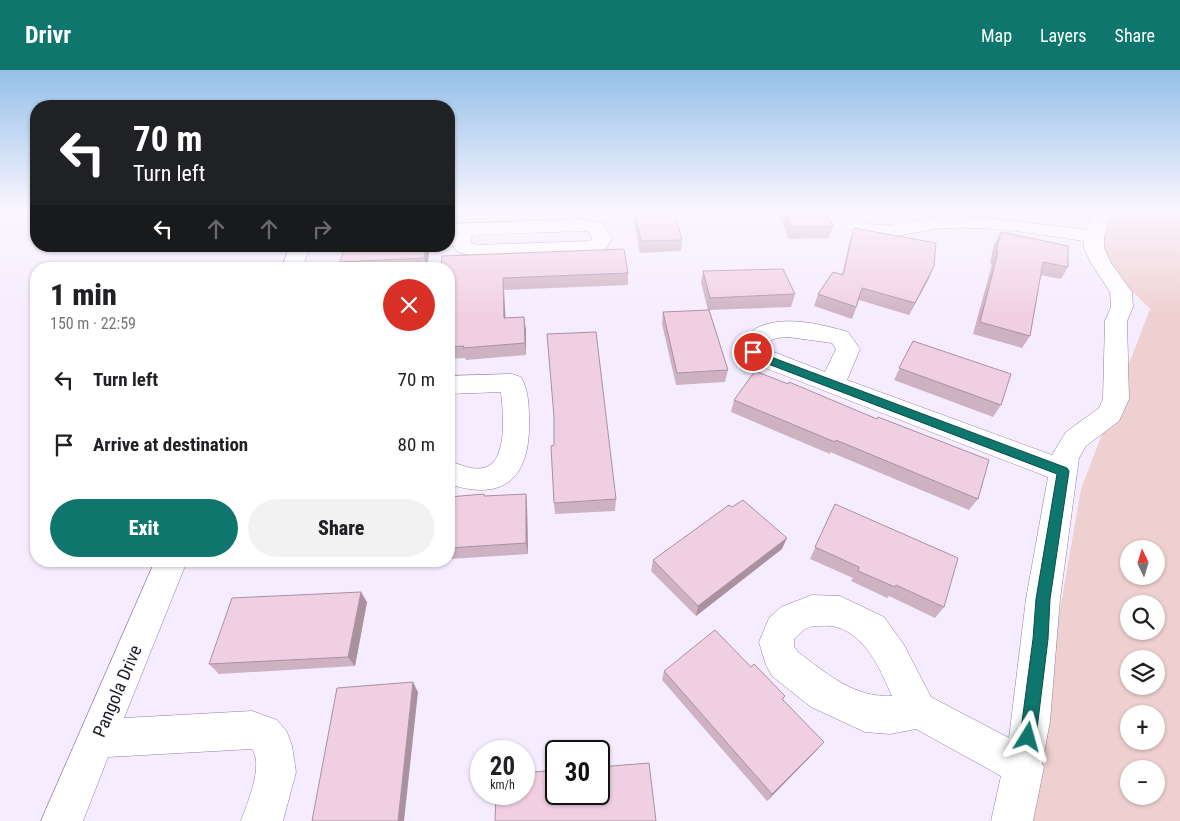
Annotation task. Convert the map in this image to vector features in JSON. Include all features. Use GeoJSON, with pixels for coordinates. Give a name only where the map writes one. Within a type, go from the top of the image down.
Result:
{"type":"FeatureCollection","features":[{"type":"Feature","properties":{"kind":"street"},"geometry":{"type":"LineString","coordinates":[[462,245],[465,248],[477,251],[588,248],[598,245]]}},
{"type":"Feature","properties":{"kind":"street"},"geometry":{"type":"LineString","coordinates":[[1012,821],[1024,767],[1040,639],[1043,599],[1065,457],[1076,439],[1110,414],[1116,399],[1116,321],[1122,307],[1120,292],[1097,255],[1094,245]]}},
{"type":"Feature","properties":{"kind":"street"},"geometry":{"type":"LineString","coordinates":[[455,385],[512,383],[516,392],[515,434],[511,462],[498,476],[476,480],[460,478],[455,475]]}},
{"type":"Feature","properties":{"kind":"street"},"geometry":{"type":"LineString","coordinates":[[832,384],[1063,471]]}},
{"type":"Feature","properties":{"kind":"street","name":"Pangola Drive"},"geometry":{"type":"LineString","coordinates":[[62,821],[168,567]]}},
{"type":"Feature","properties":{"kind":"street"},"geometry":{"type":"LineString","coordinates":[[918,710],[1024,767]]}},
{"type":"Feature","properties":{"kind":"street"},"geometry":{"type":"LineString","coordinates":[[97,738],[252,730],[264,733],[273,746],[276,772],[262,821]]}},
{"type":"Feature","properties":{"kind":"shaded area"},"geometry":{"type":"Polygon","coordinates":[[[1097,245],[1180,245],[1180,821],[1023,821],[1081,489],[1150,309],[1095,254],[1097,245]]]}},
{"type":"Feature","properties":{"kind":"building"},"geometry":{"type":"Polygon","coordinates":[[[850,245],[936,245],[934,266],[915,303],[862,288],[856,307],[818,294],[833,272],[843,275],[850,245]]]}},
{"type":"Feature","properties":{"kind":"building"},"geometry":{"type":"Polygon","coordinates":[[[998,245],[1068,246],[1068,267],[1043,262],[1030,336],[980,322],[998,252],[996,251],[998,245]]]}},
{"type":"Feature","properties":{"kind":"building"},"geometry":{"type":"Polygon","coordinates":[[[624,249],[628,273],[503,278],[504,318],[524,317],[525,343],[463,348],[464,346],[455,347],[455,262],[442,262],[442,256],[624,249]]]}},
{"type":"Feature","properties":{"kind":"building"},"geometry":{"type":"Polygon","coordinates":[[[343,252],[425,252],[424,258],[340,262],[343,252]]]}},
{"type":"Feature","properties":{"kind":"building"},"geometry":{"type":"Polygon","coordinates":[[[783,269],[795,294],[710,298],[703,271],[783,269]]]}},
{"type":"Feature","properties":{"kind":"building"},"geometry":{"type":"Polygon","coordinates":[[[709,310],[728,370],[677,373],[663,312],[709,310]]]}},
{"type":"Feature","properties":{"kind":"building"},"geometry":{"type":"Polygon","coordinates":[[[596,332],[616,499],[554,503],[551,446],[554,445],[554,417],[547,334],[596,332]]]}},
{"type":"Feature","properties":{"kind":"building"},"geometry":{"type":"Polygon","coordinates":[[[913,341],[1011,374],[1001,405],[899,368],[913,341]]]}},
{"type":"Feature","properties":{"kind":"building"},"geometry":{"type":"Polygon","coordinates":[[[755,371],[788,384],[789,382],[877,419],[878,417],[989,460],[978,499],[734,400],[755,371]]]}},
{"type":"Feature","properties":{"kind":"building"},"geometry":{"type":"Polygon","coordinates":[[[526,494],[526,543],[455,548],[455,496],[526,494]]]}},
{"type":"Feature","properties":{"kind":"building"},"geometry":{"type":"Polygon","coordinates":[[[743,500],[787,538],[698,606],[653,560],[729,505],[732,507],[743,500]]]}},
{"type":"Feature","properties":{"kind":"building"},"geometry":{"type":"Polygon","coordinates":[[[835,504],[958,558],[944,607],[896,585],[895,587],[858,571],[859,567],[815,547],[835,504]]]}},
{"type":"Feature","properties":{"kind":"building"},"geometry":{"type":"Polygon","coordinates":[[[361,592],[348,657],[209,664],[232,598],[361,592]]]}},
{"type":"Feature","properties":{"kind":"building"},"geometry":{"type":"Polygon","coordinates":[[[715,630],[751,667],[754,664],[785,696],[782,699],[824,742],[772,794],[664,671],[715,630]]]}},
{"type":"Feature","properties":{"kind":"building"},"geometry":{"type":"Polygon","coordinates":[[[413,682],[398,821],[312,821],[337,688],[413,682]]]}},
{"type":"Feature","properties":{"kind":"building"},"geometry":{"type":"Polygon","coordinates":[[[649,763],[656,821],[495,821],[496,805],[535,805],[535,772],[545,771],[545,805],[610,805],[610,766],[649,763]]]}},
{"type":"Feature","properties":{"kind":"route"},"geometry":{"type":"LineString","coordinates":[[753,352],[759,356],[1063,471],[1043,599],[1028,737]]}}]}
